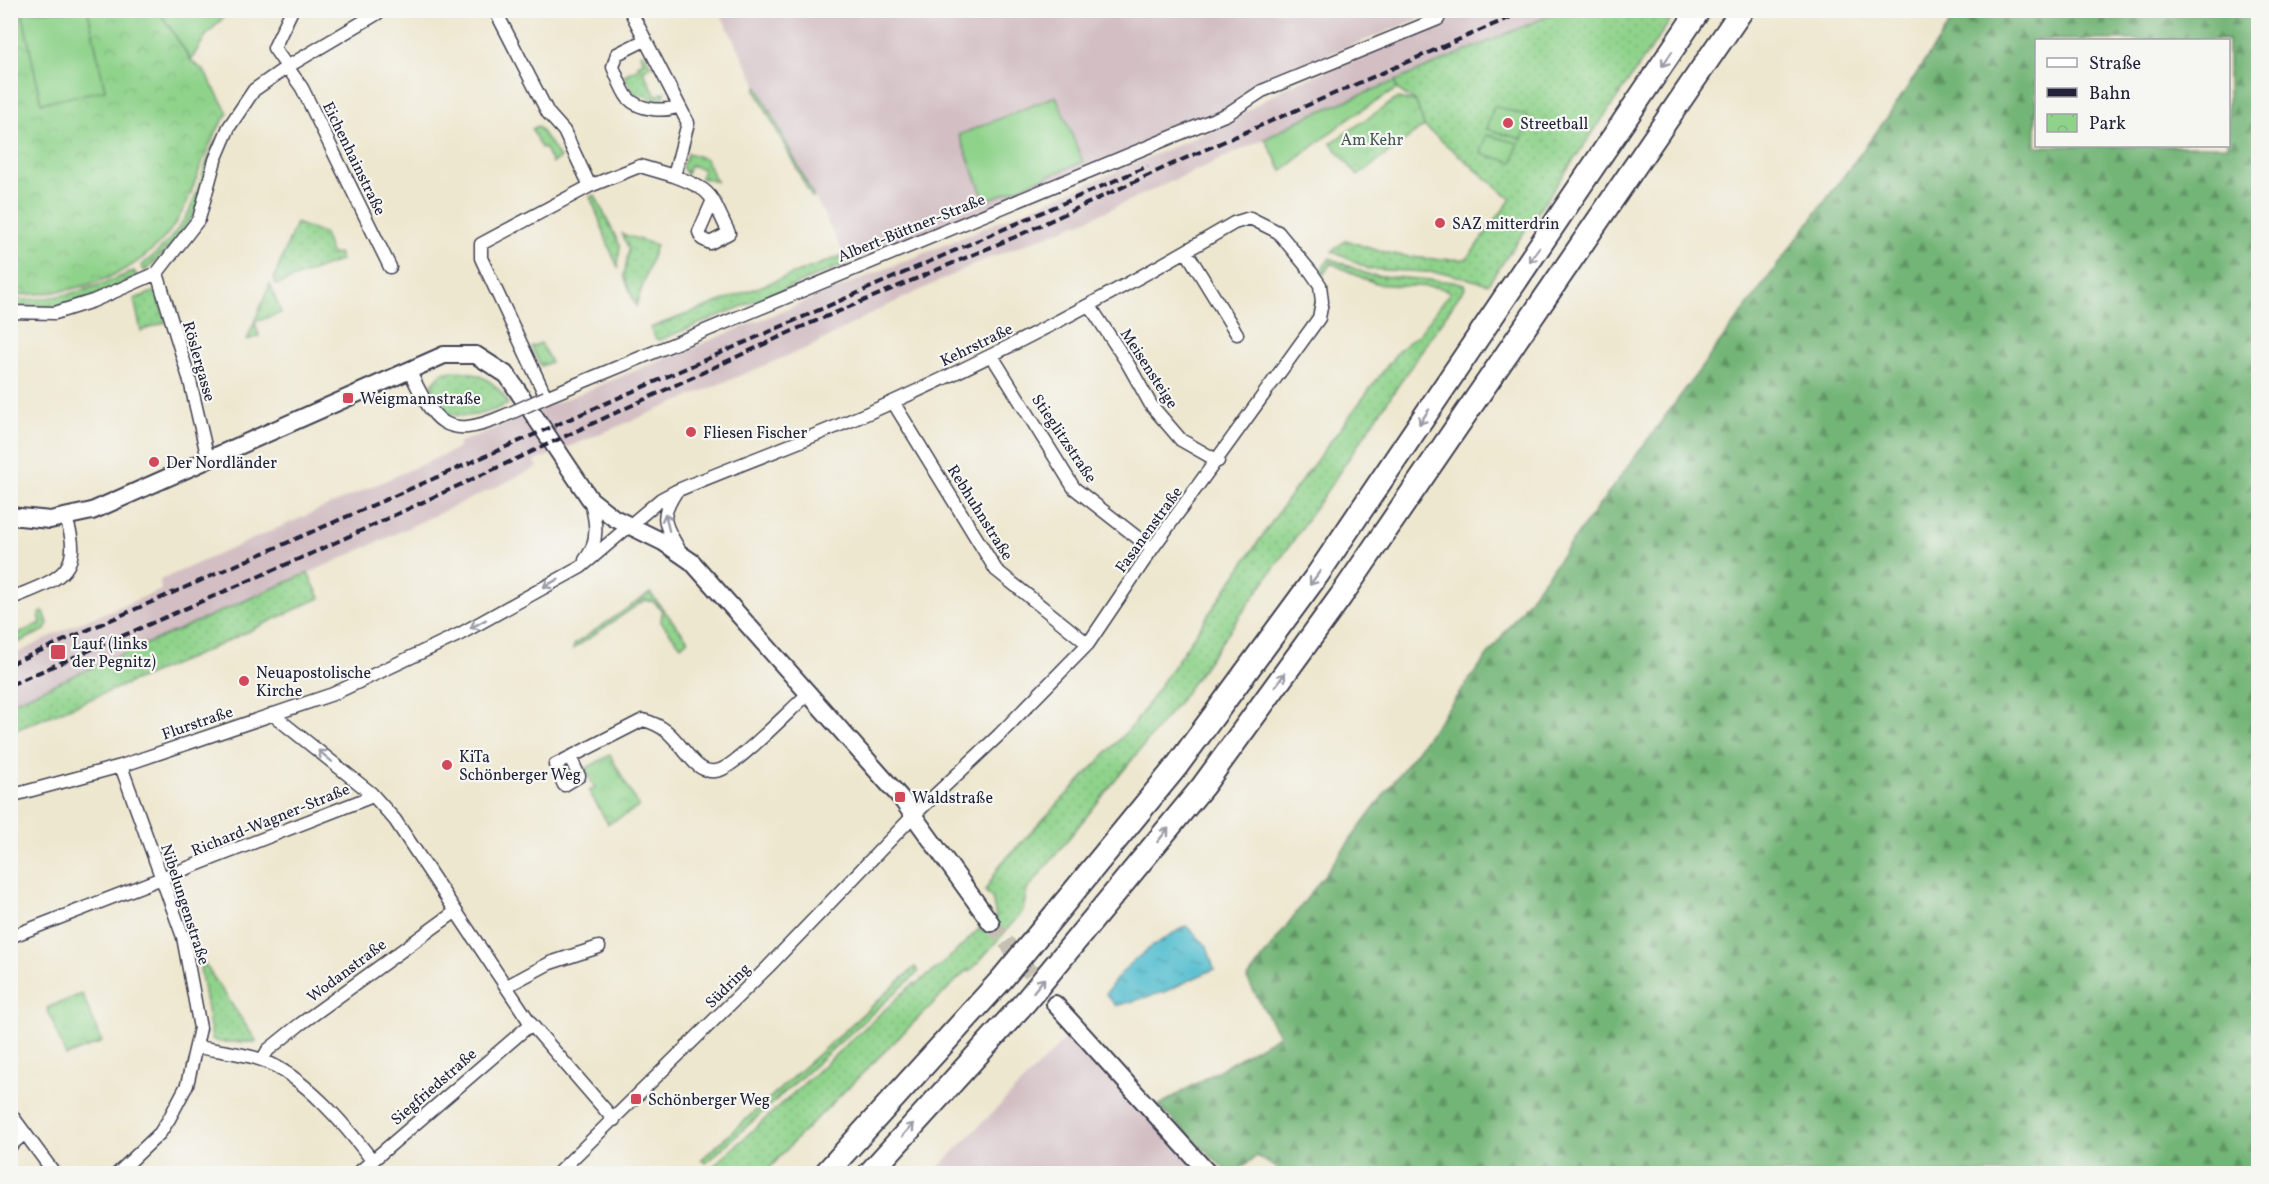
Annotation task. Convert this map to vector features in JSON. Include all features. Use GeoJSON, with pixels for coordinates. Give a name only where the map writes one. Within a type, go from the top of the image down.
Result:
{"type":"FeatureCollection","features":[{"type":"Feature","properties":{"kind":"highway"},"geometry":{"type":"LineString","coordinates":[[825,1173],[1002,979],[1176,767],[1318,574],[1699,10]]}},
{"type":"Feature","properties":{"kind":"highway"},"geometry":{"type":"LineString","coordinates":[[869,1173],[1026,1001],[1203,786],[1341,596],[1742,10]]}},
{"type":"Feature","properties":{"kind":"street","name":"Eichenhainstraße"},"geometry":{"type":"LineString","coordinates":[[292,10],[274,48],[302,88],[390,267]]}},
{"type":"Feature","properties":{"kind":"street"},"geometry":{"type":"LineString","coordinates":[[10,312],[55,313],[93,301],[157,273],[199,219],[215,160],[229,127],[254,90],[286,67],[383,10]]}},
{"type":"Feature","properties":{"kind":"street"},"geometry":{"type":"LineString","coordinates":[[495,10],[548,113],[564,131],[591,186]]}},
{"type":"Feature","properties":{"kind":"street"},"geometry":{"type":"LineString","coordinates":[[630,10],[688,126],[674,176]]}},
{"type":"Feature","properties":{"kind":"street","name":"Albert-Büttner-Straße"},"geometry":{"type":"LineString","coordinates":[[409,370],[427,408],[437,418],[453,428],[482,426],[546,397],[1227,114],[1263,91],[1438,18],[1442,10]]}},
{"type":"Feature","properties":{"kind":"street"},"geometry":{"type":"LineString","coordinates":[[645,40],[616,54],[613,67],[629,99],[642,106],[667,111],[679,106]]}},
{"type":"Feature","properties":{"kind":"street"},"geometry":{"type":"LineString","coordinates":[[546,397],[481,258],[480,244],[591,186],[640,166],[703,187],[713,200]]}},
{"type":"Feature","properties":{"kind":"street","name":"Kehrstraße"},"geometry":{"type":"LineString","coordinates":[[632,525],[661,500],[676,491],[893,402],[992,356],[1090,306],[1234,223],[1250,218],[1278,232]]}},
{"type":"Feature","properties":{"kind":"street","name":"Fasanenstraße"},"geometry":{"type":"LineString","coordinates":[[914,815],[999,735],[1088,644],[1152,549],[1218,461],[1319,318],[1322,302],[1320,285],[1278,232]]}},
{"type":"Feature","properties":{"kind":"street"},"geometry":{"type":"LineString","coordinates":[[1186,251],[1237,334]]}},
{"type":"Feature","properties":{"kind":"street","name":"Röslergasse"},"geometry":{"type":"LineString","coordinates":[[157,273],[190,381],[208,459]]}},
{"type":"Feature","properties":{"kind":"street","name":"Meisensteige"},"geometry":{"type":"LineString","coordinates":[[1090,306],[1128,364],[1151,405],[1181,440],[1218,461]]}},
{"type":"Feature","properties":{"kind":"street"},"geometry":{"type":"LineString","coordinates":[[10,516],[50,520],[66,519],[140,491],[444,354],[476,355],[507,375],[590,499],[614,518],[632,525],[681,553],[727,600],[914,815],[991,923]]}},
{"type":"Feature","properties":{"kind":"street","name":"Stieglitzstraße"},"geometry":{"type":"LineString","coordinates":[[992,356],[1074,488],[1152,549]]}},
{"type":"Feature","properties":{"kind":"street","name":"Rebhuhnstraße"},"geometry":{"type":"LineString","coordinates":[[893,402],[996,570],[1088,644]]}},
{"type":"Feature","properties":{"kind":"street"},"geometry":{"type":"LineString","coordinates":[[676,491],[665,508],[664,521],[681,553]]}},
{"type":"Feature","properties":{"kind":"street"},"geometry":{"type":"LineString","coordinates":[[580,567],[596,540],[596,521],[590,499]]}},
{"type":"Feature","properties":{"kind":"street"},"geometry":{"type":"LineString","coordinates":[[10,599],[62,576],[70,564],[70,532],[66,519]]}},
{"type":"Feature","properties":{"kind":"street","name":"Flurstraße"},"geometry":{"type":"LineString","coordinates":[[10,796],[121,766],[333,694],[460,634],[580,567],[632,525]]}},
{"type":"Feature","properties":{"kind":"street"},"geometry":{"type":"LineString","coordinates":[[570,757],[643,720],[660,724],[698,766],[718,771],[734,761],[808,694]]}},
{"type":"Feature","properties":{"kind":"street"},"geometry":{"type":"LineString","coordinates":[[272,714],[371,793],[395,820],[531,1024],[614,1120]]}},
{"type":"Feature","properties":{"kind":"street","name":"Nibelungenstraße"},"geometry":{"type":"LineString","coordinates":[[117,1173],[160,1133],[170,1119],[187,1085],[198,1047],[200,1028],[183,937],[121,766]]}},
{"type":"Feature","properties":{"kind":"street","name":"Richard-Wagner-Straße"},"geometry":{"type":"LineString","coordinates":[[10,937],[368,798],[371,793]]}},
{"type":"Feature","properties":{"kind":"street","name":"Südring"},"geometry":{"type":"LineString","coordinates":[[557,1173],[614,1120],[768,967],[914,815]]}},
{"type":"Feature","properties":{"kind":"street","name":"Wodanstraße"},"geometry":{"type":"LineString","coordinates":[[262,1060],[268,1050],[299,1025],[455,912]]}},
{"type":"Feature","properties":{"kind":"street"},"geometry":{"type":"LineString","coordinates":[[507,986],[550,963],[599,947]]}},
{"type":"Feature","properties":{"kind":"street"},"geometry":{"type":"LineString","coordinates":[[1055,1004],[1209,1173]]}},
{"type":"Feature","properties":{"kind":"street","name":"Siegfriedstraße"},"geometry":{"type":"LineString","coordinates":[[357,1173],[531,1024]]}},
{"type":"Feature","properties":{"kind":"street"},"geometry":{"type":"LineString","coordinates":[[198,1047],[262,1060],[308,1091],[330,1110],[372,1160]]}},
{"type":"Feature","properties":{"kind":"street"},"geometry":{"type":"LineString","coordinates":[[10,1113],[55,1173]]}},
{"type":"Feature","properties":{"kind":"street"},"geometry":{"type":"LineString","coordinates":[[10,1146],[26,1133]]}},
{"type":"Feature","properties":{"kind":"shaded area"},"geometry":{"type":"Polygon","coordinates":[[[719,11],[1440,11],[1257,82],[1233,106],[1041,190],[848,262],[719,11]]]}},
{"type":"Feature","properties":{"kind":"shaded area"},"geometry":{"type":"Polygon","coordinates":[[[1458,11],[1560,11],[1306,117],[1265,139],[1082,222],[984,260],[876,311],[816,344],[535,461],[538,467],[382,540],[158,641],[11,703],[11,656],[72,626],[161,590],[160,580],[459,448],[458,443],[937,248],[1222,126],[1286,87],[1406,40],[1451,19],[1453,13],[1458,11]]]}},
{"type":"Feature","properties":{"kind":"shaded area"},"geometry":{"type":"Polygon","coordinates":[[[1068,1036],[1221,1170],[1224,1173],[932,1174],[1068,1036]]]}},
{"type":"Feature","properties":{"kind":"green space"},"geometry":{"type":"Polygon","coordinates":[[[11,11],[159,11],[191,60],[204,71],[228,113],[211,143],[177,221],[160,243],[140,260],[117,274],[66,290],[39,294],[11,295],[11,11]]]}},
{"type":"Feature","properties":{"kind":"green space"},"geometry":{"type":"Polygon","coordinates":[[[22,11],[88,11],[105,90],[41,103],[22,11]]]}},
{"type":"Feature","properties":{"kind":"green space"},"geometry":{"type":"Polygon","coordinates":[[[159,11],[229,11],[205,37],[191,60],[159,11]]]}},
{"type":"Feature","properties":{"kind":"green space"},"geometry":{"type":"Polygon","coordinates":[[[1560,11],[1677,11],[1488,284],[1445,273],[1369,269],[1332,251],[1346,240],[1405,256],[1467,259],[1511,199],[1424,126],[1416,102],[1397,89],[1395,81],[1560,11]]]}},
{"type":"Feature","properties":{"kind":"green space"},"geometry":{"type":"Polygon","coordinates":[[[1958,11],[2258,11],[2258,1173],[1286,1174],[1257,1156],[1234,1173],[1229,1173],[1158,1106],[1279,1035],[1247,979],[1889,115],[1958,11]]]}},
{"type":"Feature","properties":{"kind":"green space"},"geometry":{"type":"Polygon","coordinates":[[[644,53],[651,66],[643,71],[656,96],[665,92],[663,101],[634,93],[624,75],[639,68],[638,65],[644,62],[640,54],[644,53]]]}},
{"type":"Feature","properties":{"kind":"green space"},"geometry":{"type":"Polygon","coordinates":[[[1395,81],[1397,89],[1349,118],[1282,171],[1265,139],[1306,117],[1395,81]]]}},
{"type":"Feature","properties":{"kind":"green space"},"geometry":{"type":"Polygon","coordinates":[[[757,86],[814,197],[812,198],[756,91],[757,86]]]}},
{"type":"Feature","properties":{"kind":"green space"},"geometry":{"type":"Polygon","coordinates":[[[1056,96],[1083,162],[985,201],[959,135],[1056,96]]]}},
{"type":"Feature","properties":{"kind":"green space","name":"Am Kehr"},"geometry":{"type":"Polygon","coordinates":[[[1398,98],[1416,102],[1424,126],[1358,176],[1331,143],[1398,98]]]}},
{"type":"Feature","properties":{"kind":"green space","name":"Streetball"},"geometry":{"type":"Polygon","coordinates":[[[1494,106],[1528,116],[1522,139],[1487,129],[1494,106]]]}},
{"type":"Feature","properties":{"kind":"green space"},"geometry":{"type":"Polygon","coordinates":[[[538,126],[560,158],[552,163],[544,147],[541,148],[532,129],[538,126]]]}},
{"type":"Feature","properties":{"kind":"green space"},"geometry":{"type":"Polygon","coordinates":[[[1486,135],[1518,143],[1513,162],[1481,154],[1486,135]]]}},
{"type":"Feature","properties":{"kind":"green space"},"geometry":{"type":"Polygon","coordinates":[[[217,138],[196,210],[176,241],[145,271],[141,266],[167,242],[188,213],[217,138]]]}},
{"type":"Feature","properties":{"kind":"green space"},"geometry":{"type":"Polygon","coordinates":[[[688,153],[706,159],[716,181],[701,178],[703,169],[690,165],[687,174],[682,167],[688,153]]]}},
{"type":"Feature","properties":{"kind":"green space"},"geometry":{"type":"Polygon","coordinates":[[[595,195],[620,246],[618,267],[590,197],[595,195]]]}},
{"type":"Feature","properties":{"kind":"green space"},"geometry":{"type":"Polygon","coordinates":[[[296,223],[324,234],[332,255],[338,253],[341,260],[276,285],[274,279],[296,223]]]}},
{"type":"Feature","properties":{"kind":"green space"},"geometry":{"type":"Polygon","coordinates":[[[622,234],[656,245],[636,306],[624,276],[629,249],[622,234]]]}},
{"type":"Feature","properties":{"kind":"green space"},"geometry":{"type":"Polygon","coordinates":[[[844,255],[848,263],[660,340],[656,339],[650,328],[844,255]]]}},
{"type":"Feature","properties":{"kind":"green space"},"geometry":{"type":"Polygon","coordinates":[[[1330,258],[1369,275],[1455,282],[1464,284],[1465,287],[1286,551],[1181,699],[1027,890],[1023,911],[970,972],[967,970],[798,1137],[765,1173],[705,1174],[914,983],[915,985],[944,963],[980,928],[984,931],[996,917],[992,898],[985,891],[1000,865],[1134,724],[1284,504],[1399,350],[1419,334],[1450,292],[1437,288],[1380,284],[1331,263],[1323,275],[1320,272],[1330,258]]]}},
{"type":"Feature","properties":{"kind":"green space"},"geometry":{"type":"Polygon","coordinates":[[[134,271],[137,276],[102,293],[61,306],[11,306],[11,300],[28,300],[74,293],[134,271]]]}},
{"type":"Feature","properties":{"kind":"green space"},"geometry":{"type":"Polygon","coordinates":[[[270,284],[281,313],[255,322],[259,336],[247,340],[270,284]]]}},
{"type":"Feature","properties":{"kind":"green space"},"geometry":{"type":"Polygon","coordinates":[[[156,291],[166,322],[141,331],[134,299],[156,291]]]}},
{"type":"Feature","properties":{"kind":"green space"},"geometry":{"type":"Polygon","coordinates":[[[541,343],[551,362],[541,366],[531,347],[541,343]]]}},
{"type":"Feature","properties":{"kind":"green space"},"geometry":{"type":"Polygon","coordinates":[[[453,371],[471,373],[486,379],[498,389],[508,404],[489,412],[469,416],[449,413],[433,400],[432,384],[442,373],[453,371]]]}},
{"type":"Feature","properties":{"kind":"green space"},"geometry":{"type":"Polygon","coordinates":[[[308,573],[320,598],[204,652],[11,732],[11,703],[308,573]]]}},
{"type":"Feature","properties":{"kind":"green space"},"geometry":{"type":"Polygon","coordinates":[[[650,593],[688,640],[681,646],[661,622],[662,611],[654,602],[645,600],[573,649],[575,644],[650,593]]]}},
{"type":"Feature","properties":{"kind":"green space"},"geometry":{"type":"Polygon","coordinates":[[[44,612],[48,623],[45,630],[11,646],[11,637],[41,623],[39,613],[44,612]]]}},
{"type":"Feature","properties":{"kind":"green space"},"geometry":{"type":"Polygon","coordinates":[[[610,755],[639,807],[608,824],[589,791],[595,788],[585,769],[610,755]]]}},
{"type":"Feature","properties":{"kind":"green space"},"geometry":{"type":"Polygon","coordinates":[[[204,963],[257,1042],[219,1042],[212,1039],[200,968],[204,963]]]}},
{"type":"Feature","properties":{"kind":"green space"},"geometry":{"type":"Polygon","coordinates":[[[915,967],[918,972],[706,1163],[701,1160],[915,967]]]}},
{"type":"Feature","properties":{"kind":"green space"},"geometry":{"type":"Polygon","coordinates":[[[82,994],[102,1042],[66,1056],[47,1008],[82,994]]]}},
{"type":"Feature","properties":{"kind":"water"},"geometry":{"type":"Polygon","coordinates":[[[1186,926],[1207,946],[1214,969],[1164,992],[1116,1006],[1106,994],[1122,972],[1152,947],[1186,926]]]}},
{"type":"Feature","properties":{"kind":"tunnel"},"geometry":{"type":"LineString","coordinates":[[991,923],[1055,1004]]}},
{"type":"Feature","properties":{"kind":"railway"},"geometry":{"type":"LineString","coordinates":[[10,685],[317,551],[799,328],[1015,237],[1179,161],[1527,10]]}},
{"type":"Feature","properties":{"kind":"railway"},"geometry":{"type":"LineString","coordinates":[[10,664],[1148,166]]}},
{"type":"Feature","properties":{"kind":"place","name":"Streetball"},"geometry":{"type":"Point","coordinates":[1508,123]}},
{"type":"Feature","properties":{"kind":"place","name":"SAZ mitterdrin"},"geometry":{"type":"Point","coordinates":[1440,223]}},
{"type":"Feature","properties":{"kind":"place","name":"Weigmannstraße"},"geometry":{"type":"Point","coordinates":[348,398]}},
{"type":"Feature","properties":{"kind":"place","name":"Fliesen Fischer"},"geometry":{"type":"Point","coordinates":[691,432]}},
{"type":"Feature","properties":{"kind":"place","name":"Der Nordländer"},"geometry":{"type":"Point","coordinates":[154,462]}},
{"type":"Feature","properties":{"kind":"place","name":"Lauf (links der Pegnitz)"},"geometry":{"type":"Point","coordinates":[58,652]}},
{"type":"Feature","properties":{"kind":"place","name":"Neuapostolische Kirche"},"geometry":{"type":"Point","coordinates":[244,681]}},
{"type":"Feature","properties":{"kind":"place","name":"KiTa Schönberger Weg"},"geometry":{"type":"Point","coordinates":[447,765]}},
{"type":"Feature","properties":{"kind":"place","name":"Waldstraße"},"geometry":{"type":"Point","coordinates":[900,797]}},
{"type":"Feature","properties":{"kind":"place","name":"Schönberger Weg"},"geometry":{"type":"Point","coordinates":[636,1099]}}]}
